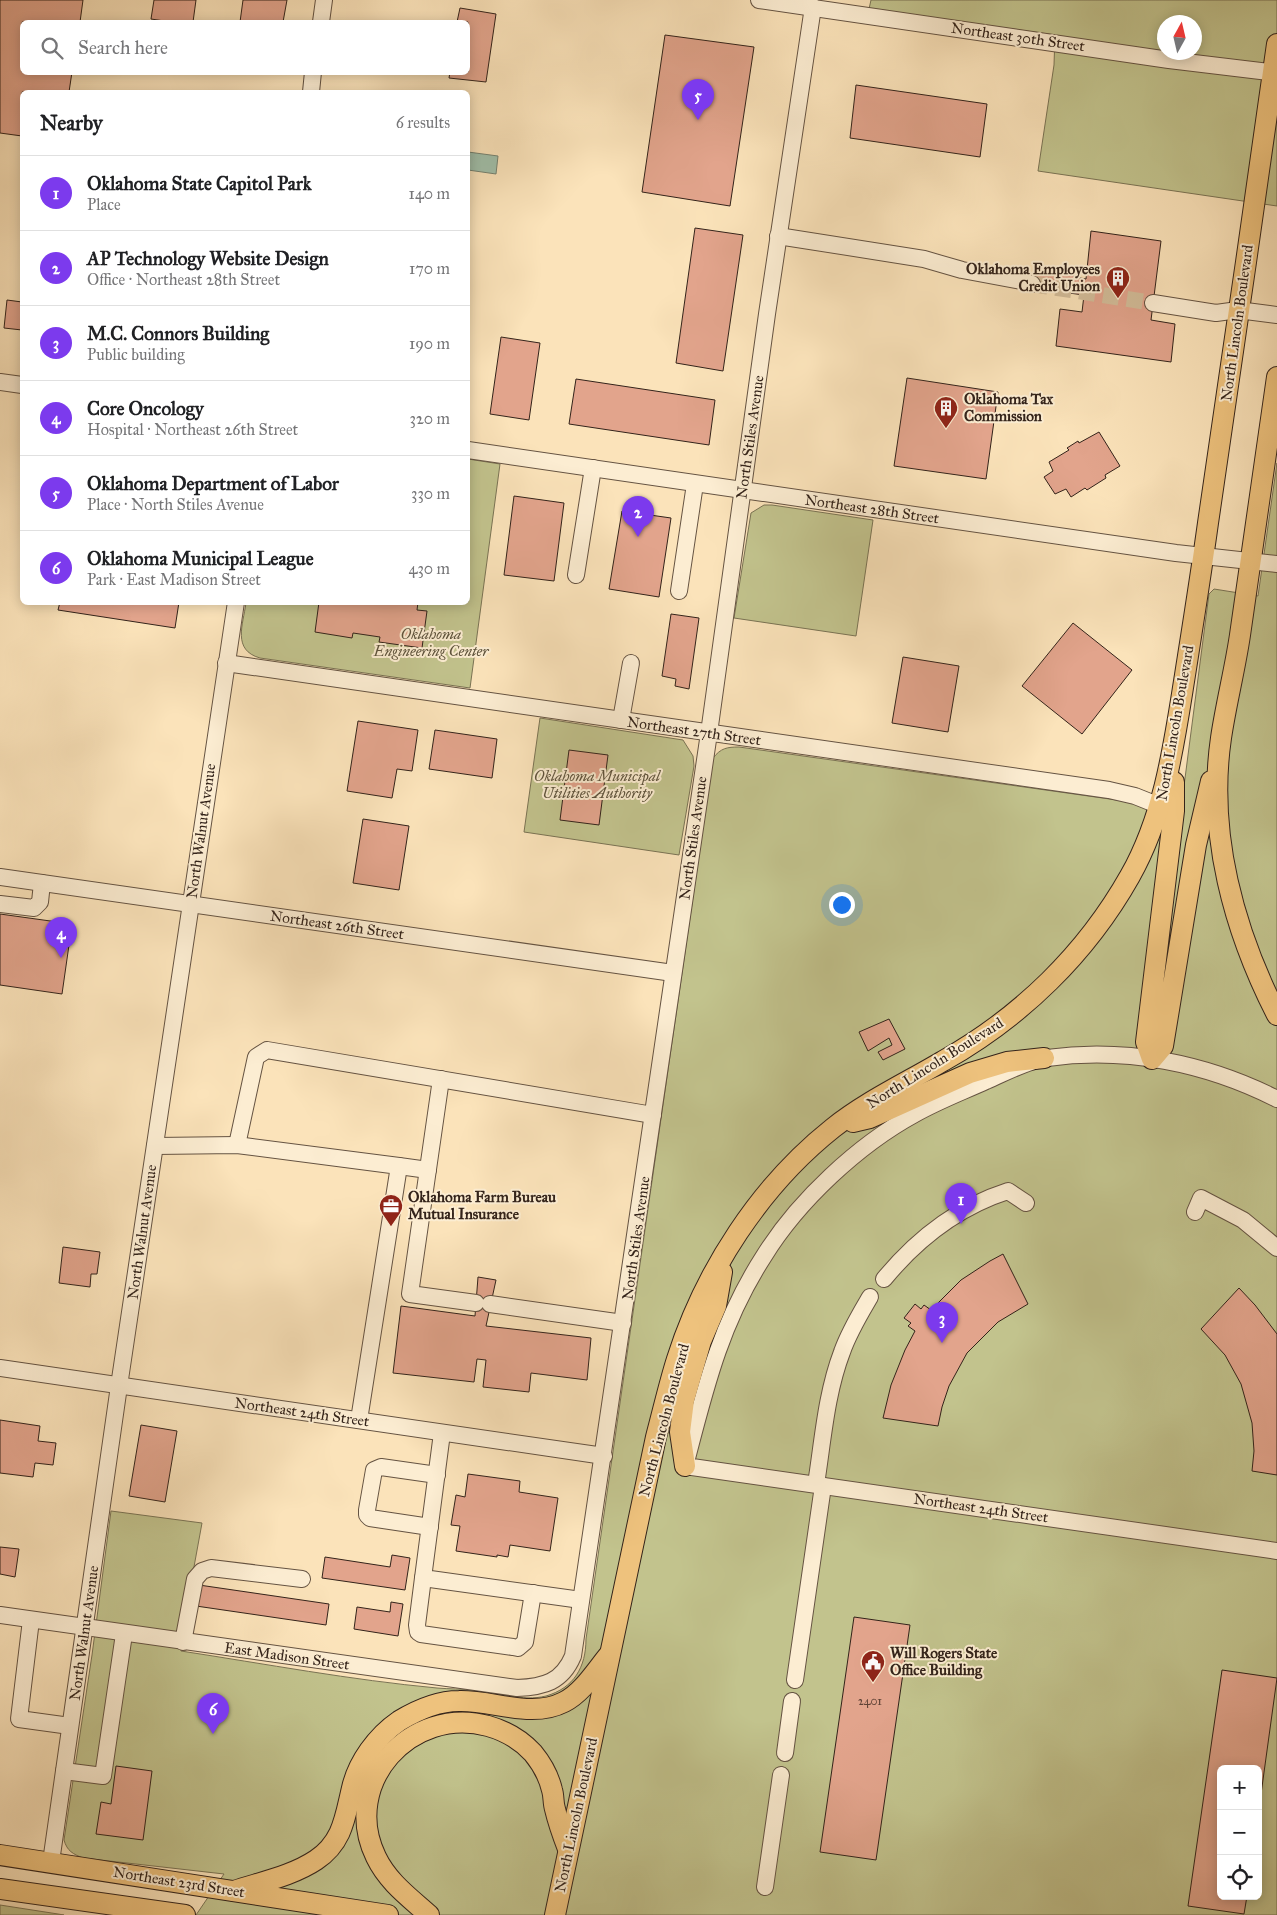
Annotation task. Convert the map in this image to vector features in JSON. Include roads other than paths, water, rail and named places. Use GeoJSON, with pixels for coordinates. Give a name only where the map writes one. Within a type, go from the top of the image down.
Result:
{"type":"FeatureCollection","features":[{"type":"Feature","properties":{"kind":"main road","name":"North Lincoln Boulevard"},"geometry":{"type":"LineString","coordinates":[[556,1914],[656,1437],[677,1360],[699,1302],[725,1253],[756,1207],[798,1160],[834,1128],[890,1090],[945,1060],[996,1027],[1054,977],[1077,952],[1130,876],[1143,850],[1160,806],[1173,750],[1203,556],[1238,310],[1275,73],[1277,44]]}},
{"type":"Feature","properties":{"kind":"main road"},"geometry":{"type":"LineString","coordinates":[[1152,1059],[1163,1046],[1196,845],[1236,664],[1277,377]]}},
{"type":"Feature","properties":{"kind":"main road"},"geometry":{"type":"LineString","coordinates":[[1220,739],[1218,778],[1219,825],[1223,862],[1229,892],[1247,949],[1277,1015]]}},
{"type":"Feature","properties":{"kind":"main road"},"geometry":{"type":"LineString","coordinates":[[1152,1059],[1146,1042],[1174,811],[1173,750]]}},
{"type":"Feature","properties":{"kind":"main road"},"geometry":{"type":"LineString","coordinates":[[834,1128],[870,1118],[970,1073],[1007,1062],[1044,1058]]}},
{"type":"Feature","properties":{"kind":"main road"},"geometry":{"type":"LineString","coordinates":[[685,1466],[680,1432],[684,1400],[702,1342],[716,1306],[725,1253]]}},
{"type":"Feature","properties":{"kind":"main road"},"geometry":{"type":"LineString","coordinates":[[234,1891],[302,1868],[317,1859],[332,1846],[343,1828],[358,1770],[368,1752],[398,1722],[416,1712],[439,1703],[459,1701],[526,1709],[550,1708],[576,1694],[611,1652]]}},
{"type":"Feature","properties":{"kind":"main road"},"geometry":{"type":"LineString","coordinates":[[430,1915],[395,1886],[388,1877],[375,1856],[367,1822],[369,1796],[378,1771],[395,1749],[415,1734],[436,1725],[470,1723],[503,1731],[526,1746],[543,1768],[550,1782],[555,1808],[568,1851]]}},
{"type":"Feature","properties":{"kind":"main road","name":"Northeast 23rd Street"},"geometry":{"type":"LineString","coordinates":[[0,1854],[388,1915]]}},
{"type":"Feature","properties":{"kind":"main road"},"geometry":{"type":"LineString","coordinates":[[0,1889],[185,1915]]}},
{"type":"Feature","properties":{"kind":"street"},"geometry":{"type":"LineString","coordinates":[[321,20],[324,0]]}},
{"type":"Feature","properties":{"kind":"street","name":"Northeast 30th Street"},"geometry":{"type":"LineString","coordinates":[[759,0],[1170,60],[1275,73]]}},
{"type":"Feature","properties":{"kind":"street","name":"North Stiles Avenue"},"geometry":{"type":"LineString","coordinates":[[569,1667],[573,1656],[604,1456],[709,733],[778,236],[813,7]]}},
{"type":"Feature","properties":{"kind":"street"},"geometry":{"type":"LineString","coordinates":[[311,90],[314,75]]}},
{"type":"Feature","properties":{"kind":"street"},"geometry":{"type":"LineString","coordinates":[[778,236],[924,259],[962,270],[1032,284]]}},
{"type":"Feature","properties":{"kind":"street"},"geometry":{"type":"LineString","coordinates":[[1153,303],[1216,314],[1238,310],[1277,314]]}},
{"type":"Feature","properties":{"kind":"street"},"geometry":{"type":"LineString","coordinates":[[0,382],[20,385]]}},
{"type":"Feature","properties":{"kind":"street","name":"Northeast 28th Street"},"geometry":{"type":"LineString","coordinates":[[470,450],[1203,556],[1277,564]]}},
{"type":"Feature","properties":{"kind":"street"},"geometry":{"type":"LineString","coordinates":[[576,575],[593,468]]}},
{"type":"Feature","properties":{"kind":"street"},"geometry":{"type":"LineString","coordinates":[[679,591],[694,484]]}},
{"type":"Feature","properties":{"kind":"street","name":"North Walnut Avenue"},"geometry":{"type":"LineString","coordinates":[[51,1862],[119,1386],[236,605]]}},
{"type":"Feature","properties":{"kind":"street","name":"Northeast 27th Street"},"geometry":{"type":"LineString","coordinates":[[226,663],[1109,790],[1135,796],[1160,806]]}},
{"type":"Feature","properties":{"kind":"street"},"geometry":{"type":"LineString","coordinates":[[621,720],[631,663]]}},
{"type":"Feature","properties":{"kind":"street","name":"Northeast 26th Street"},"geometry":{"type":"LineString","coordinates":[[0,877],[673,973]]}},
{"type":"Feature","properties":{"kind":"street"},"geometry":{"type":"LineString","coordinates":[[0,904],[34,908],[40,902],[42,883]]}},
{"type":"Feature","properties":{"kind":"street"},"geometry":{"type":"LineString","coordinates":[[237,1145],[256,1057],[267,1050],[653,1115]]}},
{"type":"Feature","properties":{"kind":"street"},"geometry":{"type":"LineString","coordinates":[[685,1466],[720,1340],[746,1285],[764,1255],[784,1226],[828,1179],[853,1157],[913,1114],[949,1096],[1044,1058],[1082,1054],[1123,1055],[1189,1065],[1219,1073],[1277,1099]]}},
{"type":"Feature","properties":{"kind":"street"},"geometry":{"type":"LineString","coordinates":[[440,1079],[410,1294],[623,1323]]}},
{"type":"Feature","properties":{"kind":"street"},"geometry":{"type":"LineString","coordinates":[[155,1146],[237,1145],[428,1170]]}},
{"type":"Feature","properties":{"kind":"street"},"geometry":{"type":"LineString","coordinates":[[359,1420],[399,1166]]}},
{"type":"Feature","properties":{"kind":"street"},"geometry":{"type":"LineString","coordinates":[[884,1278],[918,1242],[965,1210],[988,1198],[1008,1191],[1026,1203]]}},
{"type":"Feature","properties":{"kind":"street"},"geometry":{"type":"LineString","coordinates":[[1194,1212],[1201,1198],[1243,1220],[1277,1248]]}},
{"type":"Feature","properties":{"kind":"street"},"geometry":{"type":"LineString","coordinates":[[795,1680],[828,1407],[842,1351],[870,1297]]}},
{"type":"Feature","properties":{"kind":"street","name":"Northeast 24th Street"},"geometry":{"type":"LineString","coordinates":[[0,1368],[604,1456]]}},
{"type":"Feature","properties":{"kind":"street"},"geometry":{"type":"LineString","coordinates":[[442,1433],[417,1625],[418,1632],[421,1634],[518,1648],[525,1642],[533,1593]]}},
{"type":"Feature","properties":{"kind":"street","name":"Northeast 24th Street"},"geometry":{"type":"LineString","coordinates":[[685,1466],[1277,1551]]}},
{"type":"Feature","properties":{"kind":"street"},"geometry":{"type":"LineString","coordinates":[[430,1527],[370,1518],[367,1515],[367,1510],[374,1470],[376,1468],[381,1467],[437,1475]]}},
{"type":"Feature","properties":{"kind":"street"},"geometry":{"type":"LineString","coordinates":[[183,1642],[196,1579],[202,1571],[212,1568],[302,1579]]}},
{"type":"Feature","properties":{"kind":"street"},"geometry":{"type":"LineString","coordinates":[[423,1578],[581,1600]]}},
{"type":"Feature","properties":{"kind":"street","name":"East Madison Street"},"geometry":{"type":"LineString","coordinates":[[0,1616],[517,1688],[532,1688],[548,1683],[555,1680],[569,1667]]}},
{"type":"Feature","properties":{"kind":"street"},"geometry":{"type":"LineString","coordinates":[[31,1620],[19,1719],[70,1726]]}},
{"type":"Feature","properties":{"kind":"street"},"geometry":{"type":"LineString","coordinates":[[64,1771],[103,1776],[124,1634]]}},
{"type":"Feature","properties":{"kind":"street"},"geometry":{"type":"LineString","coordinates":[[785,1753],[792,1701]]}},
{"type":"Feature","properties":{"kind":"street"},"geometry":{"type":"LineString","coordinates":[[765,1887],[782,1774]]}},
{"type":"Feature","properties":{"kind":"tunnel"},"geometry":{"type":"LineString","coordinates":[[1032,284],[1153,303]]}},
{"type":"Feature","properties":{"kind":"place","name":"Oklahoma Department of Labor"},"geometry":{"type":"Point","coordinates":[698,120]}},
{"type":"Feature","properties":{"kind":"place","name":"Oklahoma Employees Credit Union"},"geometry":{"type":"Point","coordinates":[1118,299]}},
{"type":"Feature","properties":{"kind":"place","name":"Oklahoma Tax Commission"},"geometry":{"type":"Point","coordinates":[946,429]}},
{"type":"Feature","properties":{"kind":"place","name":"AP Technology Website Design"},"geometry":{"type":"Point","coordinates":[638,537]}},
{"type":"Feature","properties":{"kind":"place","name":"Core Oncology"},"geometry":{"type":"Point","coordinates":[61,958]}},
{"type":"Feature","properties":{"kind":"place","name":"Oklahoma State Capitol Park"},"geometry":{"type":"Point","coordinates":[961,1224]}},
{"type":"Feature","properties":{"kind":"place","name":"Oklahoma Farm Bureau Mutual Insurance"},"geometry":{"type":"Point","coordinates":[391,1227]}},
{"type":"Feature","properties":{"kind":"place","name":"M.C. Connors Building"},"geometry":{"type":"Point","coordinates":[942,1343]}},
{"type":"Feature","properties":{"kind":"place","name":"Will Rogers State Office Building"},"geometry":{"type":"Point","coordinates":[873,1683]}},
{"type":"Feature","properties":{"kind":"place","name":"Oklahoma Municipal League"},"geometry":{"type":"Point","coordinates":[213,1734]}},
{"type":"Feature","properties":{"kind":"park label","name":"Oklahoma Engineering Center"},"geometry":{"type":"Point","coordinates":[431,642]}},
{"type":"Feature","properties":{"kind":"park label","name":"Oklahoma Municipal Utilities Authority"},"geometry":{"type":"Point","coordinates":[597,784]}}]}
